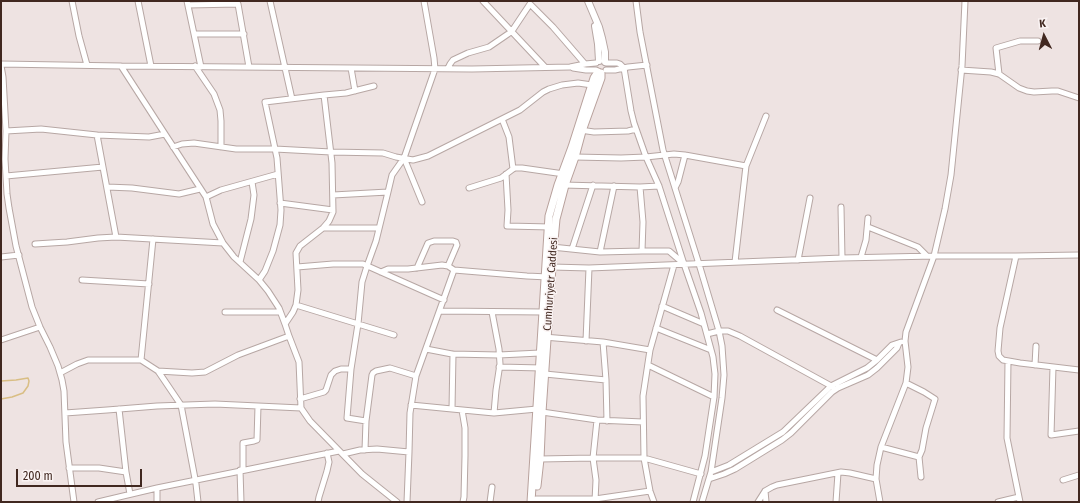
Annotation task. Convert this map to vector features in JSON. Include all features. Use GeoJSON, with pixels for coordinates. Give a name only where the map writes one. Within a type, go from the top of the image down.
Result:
{"type":"FeatureCollection","features":[{"type":"Feature","properties":{"kind":"main road"},"geometry":{"type":"LineString","coordinates":[[534,501],[543,370],[540,353],[545,337],[543,312],[548,277],[552,227],[550,216],[580,130],[594,78],[600,71]]}},
{"type":"Feature","properties":{"kind":"main road"},"geometry":{"type":"LineString","coordinates":[[565,175],[575,157],[580,130],[601,78],[600,71]]}},
{"type":"Feature","properties":{"kind":"main road","name":"Cumhuriyetr Caddesi"},"geometry":{"type":"LineString","coordinates":[[543,370],[548,277],[552,267],[552,247],[554,241],[552,227]]}},
{"type":"Feature","properties":{"kind":"main road"},"geometry":{"type":"LineString","coordinates":[[534,501],[540,459],[539,411]]}},
{"type":"Feature","properties":{"kind":"street"},"geometry":{"type":"LineString","coordinates":[[72,1],[78,36],[87,65]]}},
{"type":"Feature","properties":{"kind":"street"},"geometry":{"type":"LineString","coordinates":[[138,1],[151,66]]}},
{"type":"Feature","properties":{"kind":"street"},"geometry":{"type":"LineString","coordinates":[[270,1],[292,99]]}},
{"type":"Feature","properties":{"kind":"street"},"geometry":{"type":"LineString","coordinates":[[366,421],[347,418],[351,370],[358,324],[362,282],[376,241],[392,174],[404,158],[434,69],[434,58],[424,1]]}},
{"type":"Feature","properties":{"kind":"street"},"geometry":{"type":"LineString","coordinates":[[483,1],[545,67]]}},
{"type":"Feature","properties":{"kind":"street"},"geometry":{"type":"LineString","coordinates":[[584,1],[596,31],[602,63],[607,67],[600,71]]}},
{"type":"Feature","properties":{"kind":"street"},"geometry":{"type":"LineString","coordinates":[[588,1],[599,27],[605,52],[602,63],[595,67],[600,71]]}},
{"type":"Feature","properties":{"kind":"street"},"geometry":{"type":"LineString","coordinates":[[636,1],[664,155],[719,331],[723,356],[724,385],[711,472],[702,502]]}},
{"type":"Feature","properties":{"kind":"street"},"geometry":{"type":"LineString","coordinates":[[880,502],[876,480],[880,447],[906,383],[908,361],[905,341],[906,332],[934,256],[951,175],[966,1]]}},
{"type":"Feature","properties":{"kind":"street"},"geometry":{"type":"LineString","coordinates":[[448,68],[453,60],[468,53],[489,47],[512,31],[531,2],[585,64]]}},
{"type":"Feature","properties":{"kind":"street"},"geometry":{"type":"LineString","coordinates":[[221,147],[220,110],[214,94],[198,67],[188,3],[238,4],[249,67]]}},
{"type":"Feature","properties":{"kind":"street"},"geometry":{"type":"LineString","coordinates":[[194,34],[244,34]]}},
{"type":"Feature","properties":{"kind":"street"},"geometry":{"type":"LineString","coordinates":[[999,74],[996,48],[1020,41],[1038,41]]}},
{"type":"Feature","properties":{"kind":"street"},"geometry":{"type":"LineString","coordinates":[[570,67],[585,64],[617,63],[624,68],[631,111],[636,129],[646,157],[659,186],[707,334],[714,361],[714,397],[705,456],[693,502]]}},
{"type":"Feature","properties":{"kind":"street"},"geometry":{"type":"LineString","coordinates":[[74,502],[65,427],[64,391],[60,372],[32,307],[4,195],[6,176],[3,159],[6,131],[1,65],[434,69],[570,67],[600,71],[647,65]]}},
{"type":"Feature","properties":{"kind":"street"},"geometry":{"type":"LineString","coordinates":[[121,66],[206,197],[213,224],[223,243],[259,280],[268,291],[280,312],[299,362],[301,408],[310,421],[362,474],[397,502]]}},
{"type":"Feature","properties":{"kind":"street"},"geometry":{"type":"LineString","coordinates":[[351,68],[355,91]]}},
{"type":"Feature","properties":{"kind":"street"},"geometry":{"type":"LineString","coordinates":[[961,70],[999,74],[1019,88],[1027,91],[1052,91],[1079,98]]}},
{"type":"Feature","properties":{"kind":"street"},"geometry":{"type":"LineString","coordinates":[[173,147],[182,144],[194,143],[236,149],[383,153],[413,160],[428,156],[520,110],[543,92],[555,87],[570,84],[578,83],[592,85]]}},
{"type":"Feature","properties":{"kind":"street"},"geometry":{"type":"LineString","coordinates":[[259,280],[265,271],[273,251],[280,225],[277,158],[265,102],[346,93],[374,86]]}},
{"type":"Feature","properties":{"kind":"street"},"geometry":{"type":"LineString","coordinates":[[285,324],[294,312],[296,305],[298,290],[296,253],[300,246],[323,228],[329,221],[333,210],[331,152],[324,95]]}},
{"type":"Feature","properties":{"kind":"street"},"geometry":{"type":"LineString","coordinates":[[735,262],[746,166],[766,116]]}},
{"type":"Feature","properties":{"kind":"street"},"geometry":{"type":"LineString","coordinates":[[502,119],[509,137],[513,169]]}},
{"type":"Feature","properties":{"kind":"street"},"geometry":{"type":"LineString","coordinates":[[6,131],[42,129],[97,135],[150,137],[164,134]]}},
{"type":"Feature","properties":{"kind":"street"},"geometry":{"type":"LineString","coordinates":[[580,130],[594,132],[628,131],[636,129]]}},
{"type":"Feature","properties":{"kind":"street"},"geometry":{"type":"LineString","coordinates":[[97,135],[116,237]]}},
{"type":"Feature","properties":{"kind":"street"},"geometry":{"type":"LineString","coordinates":[[674,188],[678,182],[685,155]]}},
{"type":"Feature","properties":{"kind":"street"},"geometry":{"type":"LineString","coordinates":[[575,157],[621,158],[685,155],[746,166]]}},
{"type":"Feature","properties":{"kind":"street"},"geometry":{"type":"LineString","coordinates":[[404,158],[422,202]]}},
{"type":"Feature","properties":{"kind":"street"},"geometry":{"type":"LineString","coordinates":[[6,176],[103,167]]}},
{"type":"Feature","properties":{"kind":"street"},"geometry":{"type":"LineString","coordinates":[[469,188],[501,178],[513,169],[522,168],[565,175]]}},
{"type":"Feature","properties":{"kind":"street"},"geometry":{"type":"LineString","coordinates":[[206,197],[221,190],[278,174]]}},
{"type":"Feature","properties":{"kind":"street"},"geometry":{"type":"LineString","coordinates":[[506,174],[508,210],[507,226],[552,227]]}},
{"type":"Feature","properties":{"kind":"street"},"geometry":{"type":"LineString","coordinates":[[240,262],[251,219],[254,195],[252,182]]}},
{"type":"Feature","properties":{"kind":"street"},"geometry":{"type":"LineString","coordinates":[[561,185],[659,186]]}},
{"type":"Feature","properties":{"kind":"street"},"geometry":{"type":"LineString","coordinates":[[572,249],[593,185]]}},
{"type":"Feature","properties":{"kind":"street"},"geometry":{"type":"LineString","coordinates":[[600,252],[614,186]]}},
{"type":"Feature","properties":{"kind":"street"},"geometry":{"type":"LineString","coordinates":[[107,187],[132,188],[179,194],[200,189]]}},
{"type":"Feature","properties":{"kind":"street"},"geometry":{"type":"LineString","coordinates":[[640,187],[643,222],[642,251]]}},
{"type":"Feature","properties":{"kind":"street"},"geometry":{"type":"LineString","coordinates":[[333,195],[388,192]]}},
{"type":"Feature","properties":{"kind":"street"},"geometry":{"type":"LineString","coordinates":[[798,260],[810,198]]}},
{"type":"Feature","properties":{"kind":"street"},"geometry":{"type":"LineString","coordinates":[[280,203],[333,210]]}},
{"type":"Feature","properties":{"kind":"street"},"geometry":{"type":"LineString","coordinates":[[841,207],[842,258]]}},
{"type":"Feature","properties":{"kind":"street"},"geometry":{"type":"LineString","coordinates":[[861,257],[866,240],[868,218]]}},
{"type":"Feature","properties":{"kind":"street"},"geometry":{"type":"LineString","coordinates":[[868,227],[918,247],[927,256]]}},
{"type":"Feature","properties":{"kind":"street"},"geometry":{"type":"LineString","coordinates":[[323,228],[379,228]]}},
{"type":"Feature","properties":{"kind":"street"},"geometry":{"type":"LineString","coordinates":[[35,244],[116,237],[223,243]]}},
{"type":"Feature","properties":{"kind":"street"},"geometry":{"type":"LineString","coordinates":[[141,360],[153,239]]}},
{"type":"Feature","properties":{"kind":"street"},"geometry":{"type":"LineString","coordinates":[[417,268],[428,243],[434,241],[453,240],[457,243],[448,266]]}},
{"type":"Feature","properties":{"kind":"street"},"geometry":{"type":"LineString","coordinates":[[552,247],[600,252],[669,251],[684,264]]}},
{"type":"Feature","properties":{"kind":"street"},"geometry":{"type":"LineString","coordinates":[[552,267],[589,268],[861,257],[1079,254]]}},
{"type":"Feature","properties":{"kind":"street"},"geometry":{"type":"LineString","coordinates":[[1,257],[19,255]]}},
{"type":"Feature","properties":{"kind":"street"},"geometry":{"type":"LineString","coordinates":[[1016,256],[998,338],[999,356],[1003,360],[1008,361],[1079,370]]}},
{"type":"Feature","properties":{"kind":"street"},"geometry":{"type":"LineString","coordinates":[[297,267],[357,264],[367,266],[444,300]]}},
{"type":"Feature","properties":{"kind":"street"},"geometry":{"type":"LineString","coordinates":[[381,272],[388,269],[442,265],[448,266],[454,270],[548,277]]}},
{"type":"Feature","properties":{"kind":"street"},"geometry":{"type":"LineString","coordinates":[[654,502],[650,491],[644,458],[643,396],[650,350],[674,265]]}},
{"type":"Feature","properties":{"kind":"street"},"geometry":{"type":"LineString","coordinates":[[586,341],[589,268]]}},
{"type":"Feature","properties":{"kind":"street"},"geometry":{"type":"LineString","coordinates":[[407,502],[410,413],[416,376],[454,270]]}},
{"type":"Feature","properties":{"kind":"street"},"geometry":{"type":"LineString","coordinates":[[82,280],[149,284]]}},
{"type":"Feature","properties":{"kind":"street"},"geometry":{"type":"LineString","coordinates":[[296,305],[394,335]]}},
{"type":"Feature","properties":{"kind":"street"},"geometry":{"type":"LineString","coordinates":[[662,306],[704,324]]}},
{"type":"Feature","properties":{"kind":"street"},"geometry":{"type":"LineString","coordinates":[[777,310],[877,360]]}},
{"type":"Feature","properties":{"kind":"street"},"geometry":{"type":"LineString","coordinates":[[440,311],[543,312]]}},
{"type":"Feature","properties":{"kind":"street"},"geometry":{"type":"LineString","coordinates":[[225,312],[280,312]]}},
{"type":"Feature","properties":{"kind":"street"},"geometry":{"type":"LineString","coordinates":[[492,312],[500,355],[500,367],[494,413]]}},
{"type":"Feature","properties":{"kind":"street"},"geometry":{"type":"LineString","coordinates":[[1,340],[40,327]]}},
{"type":"Feature","properties":{"kind":"street"},"geometry":{"type":"LineString","coordinates":[[656,328],[711,350]]}},
{"type":"Feature","properties":{"kind":"street"},"geometry":{"type":"LineString","coordinates":[[707,334],[719,331],[728,331],[740,336],[833,388]]}},
{"type":"Feature","properties":{"kind":"street"},"geometry":{"type":"LineString","coordinates":[[158,371],[192,373],[205,372],[238,355],[289,336]]}},
{"type":"Feature","properties":{"kind":"street"},"geometry":{"type":"LineString","coordinates":[[545,337],[603,342],[650,350]]}},
{"type":"Feature","properties":{"kind":"street"},"geometry":{"type":"LineString","coordinates":[[711,472],[729,465],[783,432],[833,388],[862,371],[877,360],[892,345],[905,341]]}},
{"type":"Feature","properties":{"kind":"street"},"geometry":{"type":"LineString","coordinates":[[603,342],[607,421]]}},
{"type":"Feature","properties":{"kind":"street"},"geometry":{"type":"LineString","coordinates":[[709,479],[735,469],[782,440],[791,433],[833,388],[868,375],[897,348],[899,343]]}},
{"type":"Feature","properties":{"kind":"street"},"geometry":{"type":"LineString","coordinates":[[1035,365],[1036,346]]}},
{"type":"Feature","properties":{"kind":"street"},"geometry":{"type":"LineString","coordinates":[[426,349],[453,354],[500,355],[540,353]]}},
{"type":"Feature","properties":{"kind":"street"},"geometry":{"type":"LineString","coordinates":[[452,409],[453,354]]}},
{"type":"Feature","properties":{"kind":"street"},"geometry":{"type":"LineString","coordinates":[[60,372],[88,360],[141,360],[158,371],[181,405],[198,502]]}},
{"type":"Feature","properties":{"kind":"street"},"geometry":{"type":"LineString","coordinates":[[998,502],[1020,500],[1007,438],[1008,361]]}},
{"type":"Feature","properties":{"kind":"street"},"geometry":{"type":"LineString","coordinates":[[648,365],[714,397]]}},
{"type":"Feature","properties":{"kind":"street"},"geometry":{"type":"LineString","coordinates":[[500,367],[543,370],[606,380]]}},
{"type":"Feature","properties":{"kind":"street"},"geometry":{"type":"LineString","coordinates":[[1053,367],[1051,435],[1079,431]]}},
{"type":"Feature","properties":{"kind":"street"},"geometry":{"type":"LineString","coordinates":[[365,450],[366,421],[372,375],[374,372],[390,368],[416,376]]}},
{"type":"Feature","properties":{"kind":"street"},"geometry":{"type":"LineString","coordinates":[[300,399],[325,391],[334,371],[338,369],[351,370]]}},
{"type":"Feature","properties":{"kind":"street"},"geometry":{"type":"LineString","coordinates":[[906,383],[935,399],[919,457],[921,478]]}},
{"type":"Feature","properties":{"kind":"street"},"geometry":{"type":"LineString","coordinates":[[65,413],[157,406],[215,404],[301,408]]}},
{"type":"Feature","properties":{"kind":"street"},"geometry":{"type":"LineString","coordinates":[[411,405],[494,413],[539,411],[597,420],[644,422]]}},
{"type":"Feature","properties":{"kind":"street"},"geometry":{"type":"LineString","coordinates":[[241,502],[241,470],[244,442],[257,440],[258,406]]}},
{"type":"Feature","properties":{"kind":"street"},"geometry":{"type":"LineString","coordinates":[[119,409],[130,494]]}},
{"type":"Feature","properties":{"kind":"street"},"geometry":{"type":"LineString","coordinates":[[462,410],[465,428],[463,502]]}},
{"type":"Feature","properties":{"kind":"street"},"geometry":{"type":"LineString","coordinates":[[595,500],[596,480],[593,458],[597,420]]}},
{"type":"Feature","properties":{"kind":"street"},"geometry":{"type":"LineString","coordinates":[[880,447],[919,457]]}},
{"type":"Feature","properties":{"kind":"street"},"geometry":{"type":"LineString","coordinates":[[98,502],[241,470],[328,453],[377,449],[409,452]]}},
{"type":"Feature","properties":{"kind":"street"},"geometry":{"type":"LineString","coordinates":[[318,502],[329,462],[328,453]]}},
{"type":"Feature","properties":{"kind":"street"},"geometry":{"type":"LineString","coordinates":[[540,459],[644,458],[701,474]]}},
{"type":"Feature","properties":{"kind":"street"},"geometry":{"type":"LineString","coordinates":[[69,468],[99,468],[126,472]]}},
{"type":"Feature","properties":{"kind":"street"},"geometry":{"type":"LineString","coordinates":[[758,502],[765,491],[772,486],[838,473],[847,472],[876,480]]}},
{"type":"Feature","properties":{"kind":"street"},"geometry":{"type":"LineString","coordinates":[[836,502],[838,473]]}},
{"type":"Feature","properties":{"kind":"street"},"geometry":{"type":"LineString","coordinates":[[1063,480],[1079,475]]}},
{"type":"Feature","properties":{"kind":"street"},"geometry":{"type":"LineString","coordinates":[[490,502],[492,487]]}},
{"type":"Feature","properties":{"kind":"street"},"geometry":{"type":"LineString","coordinates":[[157,488],[157,502]]}},
{"type":"Feature","properties":{"kind":"street"},"geometry":{"type":"LineString","coordinates":[[534,501],[595,500],[650,491]]}},
{"type":"Feature","properties":{"kind":"street"},"geometry":{"type":"LineString","coordinates":[[765,491],[766,502]]}},
{"type":"Feature","properties":{"kind":"waterway"},"geometry":{"type":"LineString","coordinates":[[1,381],[28,378],[29,381],[28,386],[23,393],[1,399]]}}]}
